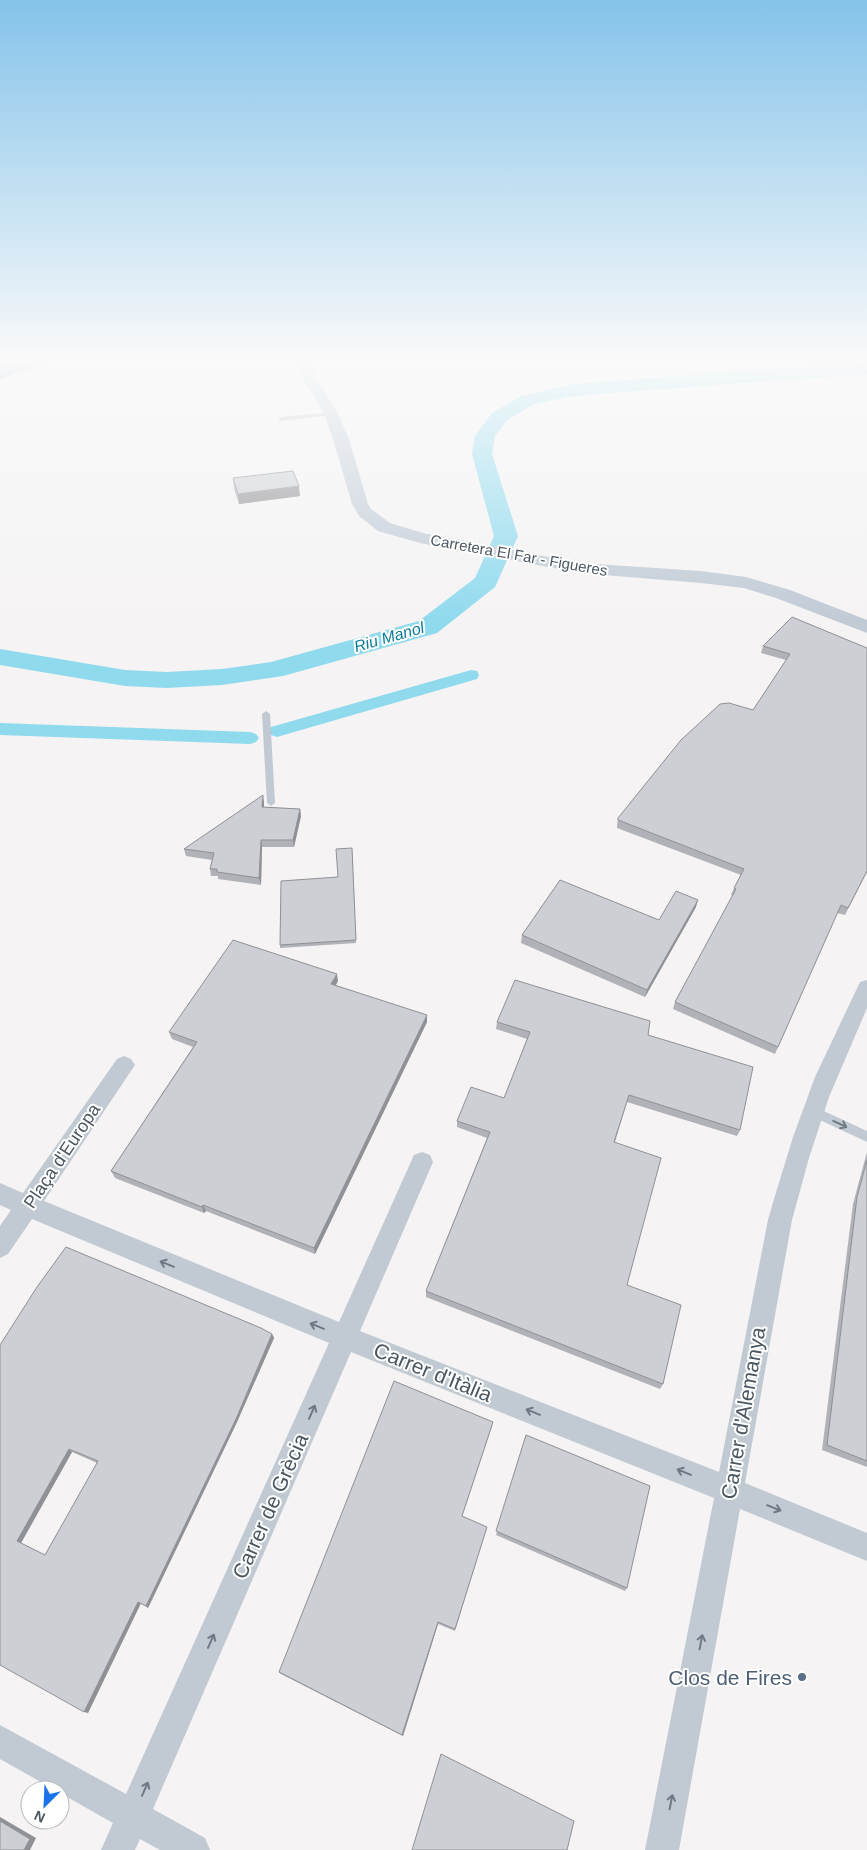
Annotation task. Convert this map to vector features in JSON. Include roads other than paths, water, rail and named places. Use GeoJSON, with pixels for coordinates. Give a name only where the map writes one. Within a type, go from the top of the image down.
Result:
{"type":"FeatureCollection","features":[{"type":"Feature","properties":{"kind":"street","name":"Carretera El Far - Figueres"},"geometry":{"type":"LineString","coordinates":[[343,447],[355,493],[365,512],[384,527],[402,534],[552,564],[600,571],[701,577],[746,583],[783,594],[867,627]]}},
{"type":"Feature","properties":{"kind":"street","name":"Carrer d'Alemanya"},"geometry":{"type":"LineString","coordinates":[[662,1850],[780,1220],[796,1159],[813,1111],[834,1057],[867,988]]}},
{"type":"Feature","properties":{"kind":"street","name":"Plaça d'Europa"},"geometry":{"type":"LineString","coordinates":[[0,1246],[124,1065]]}},
{"type":"Feature","properties":{"kind":"street","name":"Carrer de Grècia"},"geometry":{"type":"LineString","coordinates":[[118,1850],[422,1162]]}},
{"type":"Feature","properties":{"kind":"street","name":"Carrer d'Itàlia"},"geometry":{"type":"LineString","coordinates":[[0,1194],[344,1337],[867,1547]]}},
{"type":"Feature","properties":{"kind":"street"},"geometry":{"type":"LineString","coordinates":[[0,1741],[193,1850]]}},
{"type":"Feature","properties":{"kind":"lane"},"geometry":{"type":"LineString","coordinates":[[266,714],[271,803]]}},
{"type":"Feature","properties":{"kind":"lane"},"geometry":{"type":"LineString","coordinates":[[813,1111],[867,1136]]}},
{"type":"Feature","properties":{"kind":"waterway","name":"Riu Manol"},"geometry":{"type":"LineString","coordinates":[[0,657],[125,678],[167,680],[222,677],[273,670],[428,627],[486,582],[506,536],[482,454],[483,447]]}},
{"type":"Feature","properties":{"kind":"waterway"},"geometry":{"type":"LineString","coordinates":[[277,731],[471,675]]}},
{"type":"Feature","properties":{"kind":"waterway"},"geometry":{"type":"LineString","coordinates":[[0,729],[250,738]]}},
{"type":"Feature","properties":{"kind":"place","name":"Clos de Fires"},"geometry":{"type":"Point","coordinates":[802,1677]}}]}
